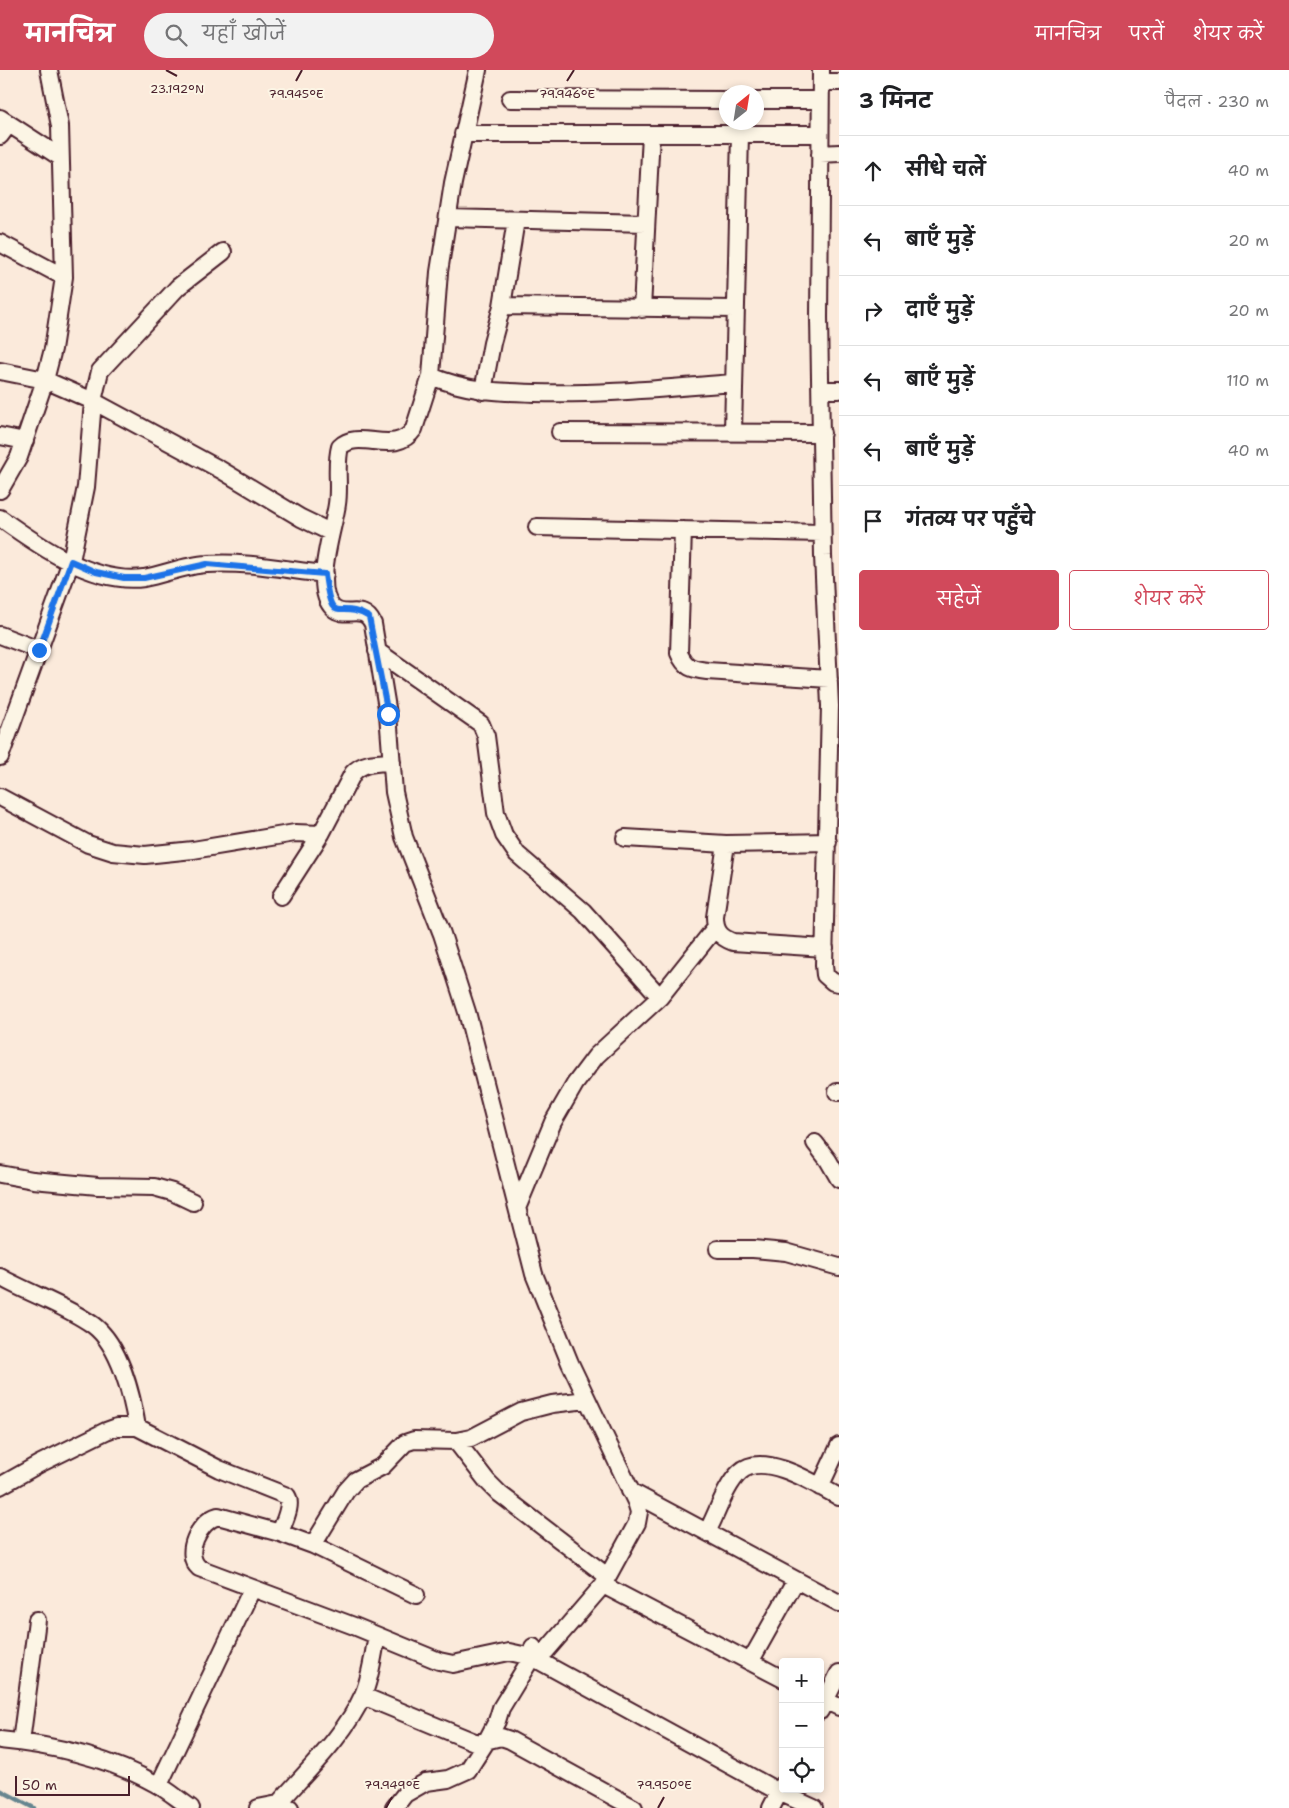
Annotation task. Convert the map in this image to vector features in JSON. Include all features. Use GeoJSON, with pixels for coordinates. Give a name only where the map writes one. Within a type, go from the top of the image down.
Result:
{"type":"FeatureCollection","features":[{"type":"Feature","properties":{"kind":"street"},"geometry":{"type":"LineString","coordinates":[[0,490],[25,442],[53,350],[64,276],[60,126],[49,70]]}},
{"type":"Feature","properties":{"kind":"street"},"geometry":{"type":"LineString","coordinates":[[416,1595],[313,1545],[280,1533],[218,1516],[209,1519],[202,1525],[192,1554],[193,1562],[199,1568],[439,1661],[453,1664],[509,1652],[546,1651],[605,1580],[637,1523],[639,1512],[587,1400],[534,1274],[467,1012],[442,934],[404,837],[394,792],[388,714],[369,617],[363,613],[339,611],[334,608],[329,602],[325,574],[330,532],[337,504],[338,454],[340,446],[345,442],[353,440],[389,442],[410,435],[414,429],[431,376],[439,272],[463,134],[478,70]]}},
{"type":"Feature","properties":{"kind":"street"},"geometry":{"type":"LineString","coordinates":[[839,82],[821,76],[820,100],[822,533],[828,679],[834,706],[828,842],[833,928],[825,948],[825,975],[834,982],[839,983]]}},
{"type":"Feature","properties":{"kind":"street"},"geometry":{"type":"LineString","coordinates":[[510,99],[719,100]]}},
{"type":"Feature","properties":{"kind":"street"},"geometry":{"type":"LineString","coordinates":[[764,100],[820,100]]}},
{"type":"Feature","properties":{"kind":"street"},"geometry":{"type":"LineString","coordinates":[[3,126],[60,157]]}},
{"type":"Feature","properties":{"kind":"street"},"geometry":{"type":"LineString","coordinates":[[463,134],[820,134]]}},
{"type":"Feature","properties":{"kind":"street"},"geometry":{"type":"LineString","coordinates":[[642,309],[652,134]]}},
{"type":"Feature","properties":{"kind":"street"},"geometry":{"type":"LineString","coordinates":[[734,432],[733,383],[740,134]]}},
{"type":"Feature","properties":{"kind":"street"},"geometry":{"type":"LineString","coordinates":[[820,154],[839,153]]}},
{"type":"Feature","properties":{"kind":"street"},"geometry":{"type":"LineString","coordinates":[[448,218],[646,223]]}},
{"type":"Feature","properties":{"kind":"street"},"geometry":{"type":"LineString","coordinates":[[483,391],[502,306],[516,220]]}},
{"type":"Feature","properties":{"kind":"street"},"geometry":{"type":"LineString","coordinates":[[0,243],[64,276]]}},
{"type":"Feature","properties":{"kind":"street"},"geometry":{"type":"LineString","coordinates":[[0,757],[71,561],[86,486],[93,402],[100,371],[178,287],[223,252]]}},
{"type":"Feature","properties":{"kind":"street"},"geometry":{"type":"LineString","coordinates":[[502,306],[735,309]]}},
{"type":"Feature","properties":{"kind":"street"},"geometry":{"type":"LineString","coordinates":[[0,371],[44,380],[93,402],[190,452],[301,518],[330,532]]}},
{"type":"Feature","properties":{"kind":"street"},"geometry":{"type":"LineString","coordinates":[[431,376],[464,388],[483,391],[573,394],[733,383]]}},
{"type":"Feature","properties":{"kind":"street"},"geometry":{"type":"LineString","coordinates":[[821,390],[839,390]]}},
{"type":"Feature","properties":{"kind":"street"},"geometry":{"type":"LineString","coordinates":[[560,432],[822,433]]}},
{"type":"Feature","properties":{"kind":"street"},"geometry":{"type":"LineString","coordinates":[[0,436],[25,442]]}},
{"type":"Feature","properties":{"kind":"street"},"geometry":{"type":"LineString","coordinates":[[0,518],[54,555],[96,572],[124,578],[144,578],[207,564],[325,574]]}},
{"type":"Feature","properties":{"kind":"street"},"geometry":{"type":"LineString","coordinates":[[537,527],[822,533]]}},
{"type":"Feature","properties":{"kind":"street"},"geometry":{"type":"LineString","coordinates":[[683,530],[678,654],[682,662],[689,669],[828,679]]}},
{"type":"Feature","properties":{"kind":"street"},"geometry":{"type":"LineString","coordinates":[[0,635],[39,650]]}},
{"type":"Feature","properties":{"kind":"street"},"geometry":{"type":"LineString","coordinates":[[377,651],[481,724],[486,736],[496,812],[517,854],[583,911],[660,998]]}},
{"type":"Feature","properties":{"kind":"street"},"geometry":{"type":"LineString","coordinates":[[281,896],[321,834],[358,767],[392,762]]}},
{"type":"Feature","properties":{"kind":"street"},"geometry":{"type":"LineString","coordinates":[[0,797],[88,844],[113,852],[145,856],[294,833],[321,834]]}},
{"type":"Feature","properties":{"kind":"street"},"geometry":{"type":"LineString","coordinates":[[625,838],[726,844],[828,842]]}},
{"type":"Feature","properties":{"kind":"street"},"geometry":{"type":"LineString","coordinates":[[518,1206],[553,1122],[575,1084],[596,1056],[660,998],[715,928],[726,844]]}},
{"type":"Feature","properties":{"kind":"street"},"geometry":{"type":"LineString","coordinates":[[715,928],[723,938],[733,942],[825,948]]}},
{"type":"Feature","properties":{"kind":"street"},"geometry":{"type":"LineString","coordinates":[[815,1143],[828,1160],[839,1180]]}},
{"type":"Feature","properties":{"kind":"street"},"geometry":{"type":"LineString","coordinates":[[0,1174],[33,1180],[98,1186],[154,1187],[172,1192],[192,1202]]}},
{"type":"Feature","properties":{"kind":"street"},"geometry":{"type":"LineString","coordinates":[[718,1249],[753,1249],[786,1252],[839,1267]]}},
{"type":"Feature","properties":{"kind":"street"},"geometry":{"type":"LineString","coordinates":[[0,1277],[95,1326],[107,1342],[124,1373],[137,1427]]}},
{"type":"Feature","properties":{"kind":"street"},"geometry":{"type":"LineString","coordinates":[[313,1545],[346,1491],[356,1480],[383,1466],[405,1443],[414,1440],[456,1441],[470,1438],[521,1412],[552,1404],[587,1400]]}},
{"type":"Feature","properties":{"kind":"street"},"geometry":{"type":"LineString","coordinates":[[0,1486],[39,1464],[117,1426],[137,1427],[219,1469],[287,1496],[290,1500],[280,1533]]}},
{"type":"Feature","properties":{"kind":"street"},"geometry":{"type":"LineString","coordinates":[[456,1441],[487,1481],[500,1494],[605,1580],[779,1677]]}},
{"type":"Feature","properties":{"kind":"street"},"geometry":{"type":"LineString","coordinates":[[820,1487],[839,1446]]}},
{"type":"Feature","properties":{"kind":"street"},"geometry":{"type":"LineString","coordinates":[[708,1532],[730,1486],[740,1472],[748,1466],[785,1469],[839,1497]]}},
{"type":"Feature","properties":{"kind":"street"},"geometry":{"type":"LineString","coordinates":[[630,1491],[839,1603]]}},
{"type":"Feature","properties":{"kind":"street"},"geometry":{"type":"LineString","coordinates":[[750,1662],[796,1580]]}},
{"type":"Feature","properties":{"kind":"street"},"geometry":{"type":"LineString","coordinates":[[159,1785],[252,1589]]}},
{"type":"Feature","properties":{"kind":"street"},"geometry":{"type":"LineString","coordinates":[[21,1742],[37,1620]]}},
{"type":"Feature","properties":{"kind":"street"},"geometry":{"type":"LineString","coordinates":[[258,1808],[284,1806],[334,1739],[363,1696],[378,1636]]}},
{"type":"Feature","properties":{"kind":"street"},"geometry":{"type":"LineString","coordinates":[[394,1808],[405,1794],[426,1782],[448,1779],[468,1770],[486,1742],[497,1721],[500,1708],[533,1651]]}},
{"type":"Feature","properties":{"kind":"street"},"geometry":{"type":"LineString","coordinates":[[533,1651],[779,1788]]}},
{"type":"Feature","properties":{"kind":"street"},"geometry":{"type":"LineString","coordinates":[[826,1704],[839,1673]]}},
{"type":"Feature","properties":{"kind":"street"},"geometry":{"type":"LineString","coordinates":[[363,1696],[477,1743],[501,1737],[510,1740],[634,1808]]}},
{"type":"Feature","properties":{"kind":"street"},"geometry":{"type":"LineString","coordinates":[[0,1740],[63,1750],[119,1766],[159,1785],[191,1808]]}},
{"type":"Feature","properties":{"kind":"street"},"geometry":{"type":"LineString","coordinates":[[771,1808],[779,1793]]}},
{"type":"Feature","properties":{"kind":"street"},"geometry":{"type":"LineString","coordinates":[[788,1793],[814,1808]]}},
{"type":"Feature","properties":{"kind":"waterway"},"geometry":{"type":"LineString","coordinates":[[0,1790],[34,1808]]}},
{"type":"Feature","properties":{"kind":"route"},"geometry":{"type":"LineString","coordinates":[[39,650],[71,561],[96,572],[124,578],[144,578],[207,564],[325,574],[329,602],[334,608],[339,611],[363,613],[369,617],[372,624],[388,714]]}}]}
